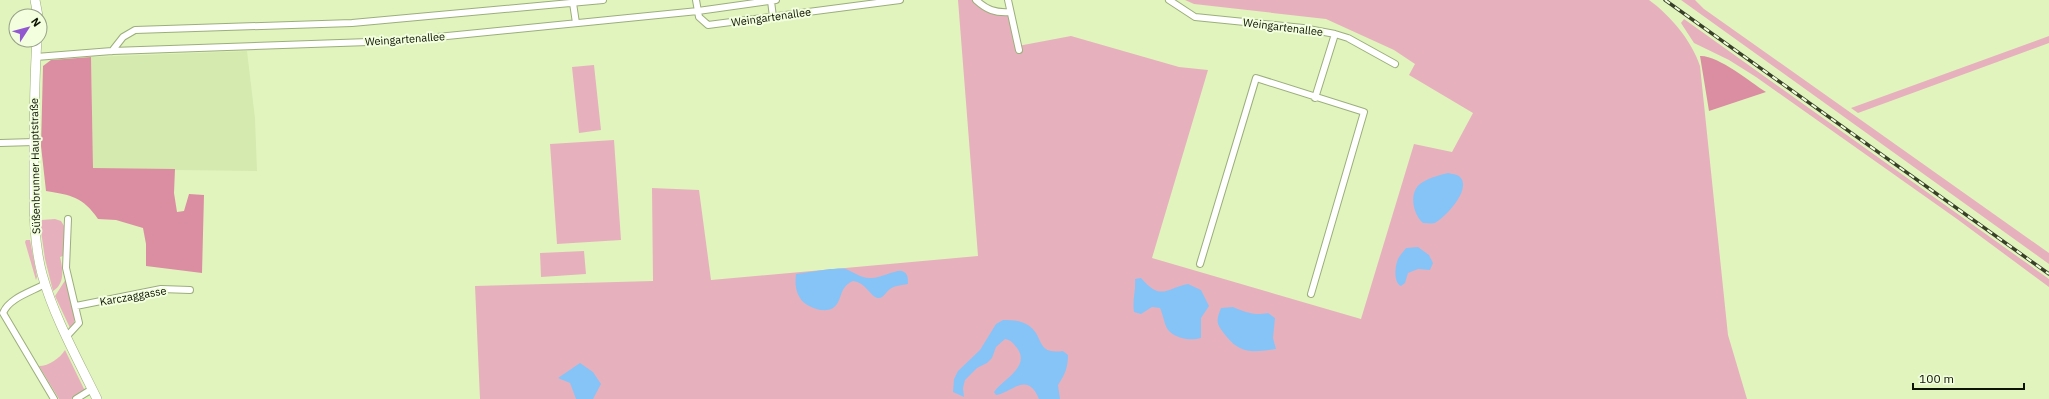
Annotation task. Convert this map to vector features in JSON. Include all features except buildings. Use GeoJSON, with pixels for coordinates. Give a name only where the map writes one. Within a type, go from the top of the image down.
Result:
{"type":"FeatureCollection","features":[{"type":"Feature","properties":{"kind":"main road","name":"Süßenbrunner Hauptstraße"},"geometry":{"type":"LineString","coordinates":[[37,48],[34,142],[35,229],[40,261],[45,284],[67,336],[97,399]]}},
{"type":"Feature","properties":{"kind":"street","name":"Weingartenallee"},"geometry":{"type":"LineString","coordinates":[[112,51],[123,37],[135,30],[352,23],[602,0]]}},
{"type":"Feature","properties":{"kind":"street","name":"Weingartenallee"},"geometry":{"type":"LineString","coordinates":[[696,0],[700,20],[708,25],[900,0]]}},
{"type":"Feature","properties":{"kind":"street","name":"Weingartenallee"},"geometry":{"type":"LineString","coordinates":[[36,57],[112,51],[397,41],[698,11],[774,0]]}},
{"type":"Feature","properties":{"kind":"street"},"geometry":{"type":"LineString","coordinates":[[773,17],[774,0]]}},
{"type":"Feature","properties":{"kind":"street"},"geometry":{"type":"LineString","coordinates":[[976,0],[988,10],[996,12],[1010,12]]}},
{"type":"Feature","properties":{"kind":"street"},"geometry":{"type":"LineString","coordinates":[[1008,0],[1019,50]]}},
{"type":"Feature","properties":{"kind":"street","name":"Weingartenallee"},"geometry":{"type":"LineString","coordinates":[[1169,0],[1195,17],[1303,28],[1335,34],[1348,38],[1394,64]]}},
{"type":"Feature","properties":{"kind":"street"},"geometry":{"type":"LineString","coordinates":[[574,3],[576,23]]}},
{"type":"Feature","properties":{"kind":"street"},"geometry":{"type":"LineString","coordinates":[[1315,98],[1335,34]]}},
{"type":"Feature","properties":{"kind":"street"},"geometry":{"type":"LineString","coordinates":[[1200,264],[1256,78],[1315,98],[1364,112],[1311,294]]}},
{"type":"Feature","properties":{"kind":"street"},"geometry":{"type":"LineString","coordinates":[[0,143],[34,142]]}},
{"type":"Feature","properties":{"kind":"street"},"geometry":{"type":"LineString","coordinates":[[67,336],[78,323],[76,306],[66,268],[68,219]]}},
{"type":"Feature","properties":{"kind":"street"},"geometry":{"type":"LineString","coordinates":[[45,284],[13,301],[6,306],[4,313],[54,399]]}},
{"type":"Feature","properties":{"kind":"street","name":"Karczaggasse"},"geometry":{"type":"LineString","coordinates":[[76,306],[161,289],[190,290]]}},
{"type":"Feature","properties":{"kind":"street"},"geometry":{"type":"LineString","coordinates":[[76,399],[92,389]]}},
{"type":"Feature","properties":{"kind":"shaded area"},"geometry":{"type":"Polygon","coordinates":[[[958,0],[976,0],[984,8],[1010,12],[1018,46],[1071,36],[1179,67],[1208,70],[1152,258],[1361,319],[1414,144],[1452,152],[1473,113],[1409,75],[1415,64],[1394,50],[1326,19],[1194,4],[1185,0],[1649,0],[1665,13],[1686,38],[1692,47],[1700,66],[1728,335],[1747,399],[480,399],[475,286],[653,281],[652,188],[699,190],[711,280],[978,256],[958,0]]]}},
{"type":"Feature","properties":{"kind":"shaded area"},"geometry":{"type":"Polygon","coordinates":[[[1681,0],[1695,0],[1704,9],[2049,253],[2049,264],[1681,0]]]}},
{"type":"Feature","properties":{"kind":"shaded area"},"geometry":{"type":"Polygon","coordinates":[[[1684,19],[2049,279],[2049,287],[1957,219],[1756,77],[1729,60],[1694,43],[1681,23],[1684,19]]]}},
{"type":"Feature","properties":{"kind":"shaded area"},"geometry":{"type":"Polygon","coordinates":[[[2049,36],[2049,43],[1858,113],[1851,108],[2049,36]]]}},
{"type":"Feature","properties":{"kind":"shaded area"},"geometry":{"type":"Polygon","coordinates":[[[247,51],[255,118],[257,171],[93,169],[91,57],[247,51]]]}},
{"type":"Feature","properties":{"kind":"shaded area"},"geometry":{"type":"Polygon","coordinates":[[[1700,56],[1725,64],[1766,92],[1709,111],[1700,56]]]}},
{"type":"Feature","properties":{"kind":"shaded area"},"geometry":{"type":"Polygon","coordinates":[[[91,57],[93,168],[175,169],[174,193],[177,212],[184,211],[189,194],[204,195],[202,273],[146,266],[146,244],[143,228],[116,220],[98,219],[87,206],[76,198],[46,191],[41,146],[43,66],[51,60],[91,57]]]}},
{"type":"Feature","properties":{"kind":"shaded area"},"geometry":{"type":"Polygon","coordinates":[[[594,65],[601,130],[579,133],[572,67],[594,65]]]}},
{"type":"Feature","properties":{"kind":"shaded area"},"geometry":{"type":"Polygon","coordinates":[[[614,140],[621,240],[557,244],[550,144],[614,140]]]}},
{"type":"Feature","properties":{"kind":"shaded area"},"geometry":{"type":"Polygon","coordinates":[[[55,219],[61,221],[66,229],[66,255],[60,257],[62,276],[60,284],[53,291],[45,259],[40,224],[41,220],[55,219]]]}},
{"type":"Feature","properties":{"kind":"shaded area"},"geometry":{"type":"Polygon","coordinates":[[[26,240],[30,240],[37,277],[36,280],[25,242],[26,240]]]}},
{"type":"Feature","properties":{"kind":"shaded area"},"geometry":{"type":"Polygon","coordinates":[[[584,251],[586,274],[541,277],[540,253],[584,251]]]}},
{"type":"Feature","properties":{"kind":"shaded area"},"geometry":{"type":"Polygon","coordinates":[[[66,279],[75,318],[74,323],[70,328],[55,296],[66,279]]]}},
{"type":"Feature","properties":{"kind":"shaded area"},"geometry":{"type":"Polygon","coordinates":[[[65,350],[85,391],[71,399],[59,399],[39,366],[47,365],[54,361],[65,350]]]}},
{"type":"Feature","properties":{"kind":"water"},"geometry":{"type":"Polygon","coordinates":[[[1448,173],[1460,177],[1463,182],[1463,188],[1460,195],[1451,209],[1440,220],[1435,223],[1423,223],[1416,214],[1414,208],[1413,202],[1415,190],[1426,180],[1448,173]]]}},
{"type":"Feature","properties":{"kind":"water"},"geometry":{"type":"Polygon","coordinates":[[[1418,247],[1429,255],[1433,263],[1430,270],[1418,269],[1408,273],[1405,283],[1401,286],[1398,284],[1396,278],[1396,266],[1398,259],[1406,248],[1418,247]]]}},
{"type":"Feature","properties":{"kind":"water"},"geometry":{"type":"Polygon","coordinates":[[[830,269],[846,269],[865,278],[875,278],[897,271],[902,271],[907,274],[908,284],[892,288],[883,296],[878,298],[875,297],[862,284],[853,281],[845,287],[838,302],[833,308],[829,310],[820,310],[810,307],[802,301],[797,292],[796,274],[830,269]]]}},
{"type":"Feature","properties":{"kind":"water"},"geometry":{"type":"Polygon","coordinates":[[[1141,278],[1154,289],[1163,292],[1188,284],[1201,290],[1209,306],[1201,318],[1201,338],[1184,338],[1171,333],[1167,328],[1160,308],[1152,307],[1141,314],[1134,312],[1133,303],[1135,279],[1141,278]]]}},
{"type":"Feature","properties":{"kind":"water"},"geometry":{"type":"Polygon","coordinates":[[[1233,307],[1254,314],[1268,313],[1275,318],[1273,338],[1276,349],[1248,351],[1232,342],[1221,329],[1218,323],[1218,317],[1221,308],[1233,307]]]}},
{"type":"Feature","properties":{"kind":"water"},"geometry":{"type":"Polygon","coordinates":[[[1003,320],[1025,323],[1033,329],[1041,344],[1048,350],[1063,351],[1068,355],[1066,371],[1058,385],[1060,399],[1039,399],[1034,390],[1024,384],[996,395],[994,392],[1014,372],[1021,361],[1017,348],[1013,343],[1005,339],[996,347],[992,358],[987,363],[977,368],[965,380],[963,388],[964,397],[953,392],[954,379],[958,371],[980,350],[996,324],[1003,320]]]}},
{"type":"Feature","properties":{"kind":"water"},"geometry":{"type":"Polygon","coordinates":[[[580,363],[593,372],[601,384],[593,399],[576,399],[570,383],[558,378],[580,363]]]}},
{"type":"Feature","properties":{"kind":"railway"},"geometry":{"type":"LineString","coordinates":[[1665,0],[2049,274]]}}]}
